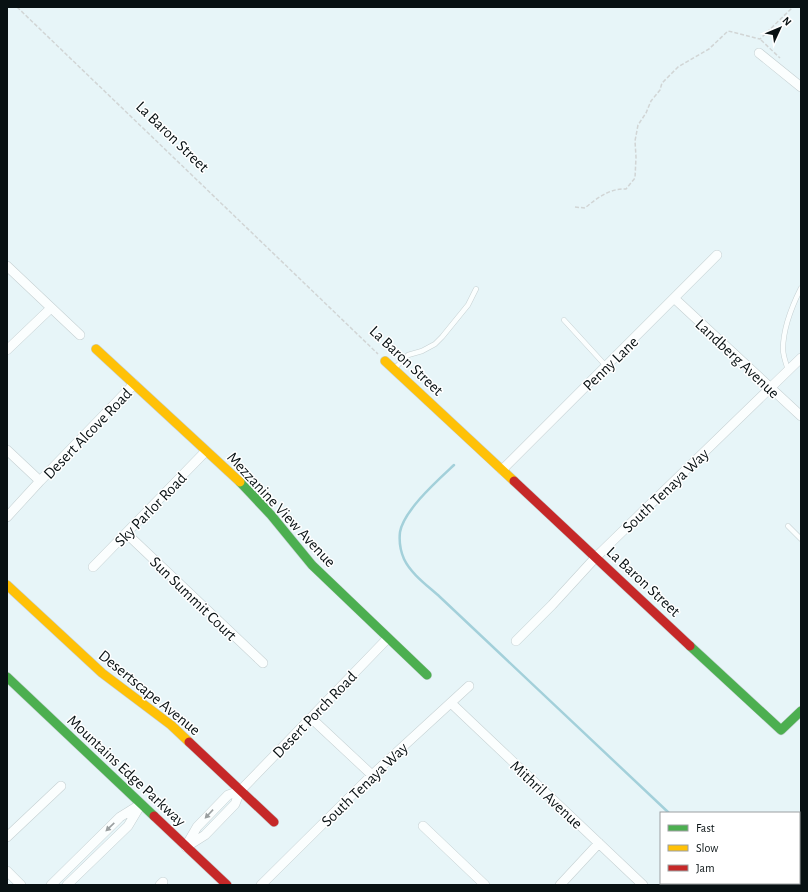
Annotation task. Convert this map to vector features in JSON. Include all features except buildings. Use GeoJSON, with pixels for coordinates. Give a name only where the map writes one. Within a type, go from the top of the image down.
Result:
{"type":"FeatureCollection","features":[{"type":"Feature","properties":{"kind":"street"},"geometry":{"type":"LineString","coordinates":[[759,53],[801,87]]}},
{"type":"Feature","properties":{"kind":"street","name":"Penny Lane"},"geometry":{"type":"LineString","coordinates":[[502,470],[675,299],[717,255]]}},
{"type":"Feature","properties":{"kind":"street"},"geometry":{"type":"LineString","coordinates":[[7,266],[80,335]]}},
{"type":"Feature","properties":{"kind":"street","name":"Landberg Avenue"},"geometry":{"type":"LineString","coordinates":[[675,299],[801,416]]}},
{"type":"Feature","properties":{"kind":"street"},"geometry":{"type":"LineString","coordinates":[[7,350],[51,308]]}},
{"type":"Feature","properties":{"kind":"street","name":"Mezzanine View Avenue"},"geometry":{"type":"LineString","coordinates":[[96,349],[260,502],[312,565],[427,676]]}},
{"type":"Feature","properties":{"kind":"street","name":"South Tenaya Way"},"geometry":{"type":"LineString","coordinates":[[516,641],[552,605],[596,557],[801,358]]}},
{"type":"Feature","properties":{"kind":"street","name":"La Baron Street"},"geometry":{"type":"LineString","coordinates":[[385,361],[781,730],[801,711]]}},
{"type":"Feature","properties":{"kind":"street","name":"Desert Alcove Road"},"geometry":{"type":"LineString","coordinates":[[7,517],[134,384]]}},
{"type":"Feature","properties":{"kind":"street","name":"Desert Alcove Road"},"geometry":{"type":"LineString","coordinates":[[7,450],[40,481]]}},
{"type":"Feature","properties":{"kind":"street","name":"Sky Parlor Road"},"geometry":{"type":"LineString","coordinates":[[93,567],[206,451]]}},
{"type":"Feature","properties":{"kind":"street","name":"Sun Summit Court"},"geometry":{"type":"LineString","coordinates":[[126,532],[263,663]]}},
{"type":"Feature","properties":{"kind":"street","name":"Desertscape Avenue"},"geometry":{"type":"LineString","coordinates":[[7,585],[102,673],[171,725],[274,822]]}},
{"type":"Feature","properties":{"kind":"street","name":"Desert Porch Road"},"geometry":{"type":"LineString","coordinates":[[186,847],[197,827],[228,795],[240,791],[388,638]]}},
{"type":"Feature","properties":{"kind":"street","name":"Mountains Edge Parkway"},"geometry":{"type":"LineString","coordinates":[[7,677],[227,885]]}},
{"type":"Feature","properties":{"kind":"street","name":"South Tenaya Way"},"geometry":{"type":"LineString","coordinates":[[261,885],[372,775],[469,686]]}},
{"type":"Feature","properties":{"kind":"street","name":"Mithril Avenue"},"geometry":{"type":"LineString","coordinates":[[451,703],[643,885]]}},
{"type":"Feature","properties":{"kind":"street"},"geometry":{"type":"LineString","coordinates":[[311,718],[372,775]]}},
{"type":"Feature","properties":{"kind":"street"},"geometry":{"type":"LineString","coordinates":[[7,837],[61,786]]}},
{"type":"Feature","properties":{"kind":"street"},"geometry":{"type":"LineString","coordinates":[[51,885],[120,817],[141,804]]}},
{"type":"Feature","properties":{"kind":"street"},"geometry":{"type":"LineString","coordinates":[[67,885],[128,826],[141,804]]}},
{"type":"Feature","properties":{"kind":"street"},"geometry":{"type":"LineString","coordinates":[[423,826],[485,885]]}},
{"type":"Feature","properties":{"kind":"street"},"geometry":{"type":"LineString","coordinates":[[560,885],[599,843]]}},
{"type":"Feature","properties":{"kind":"street"},"geometry":{"type":"LineString","coordinates":[[7,871],[21,885]]}},
{"type":"Feature","properties":{"kind":"lane"},"geometry":{"type":"LineString","coordinates":[[788,370],[783,348],[785,330],[793,304],[801,288]]}},
{"type":"Feature","properties":{"kind":"lane"},"geometry":{"type":"LineString","coordinates":[[394,369],[408,355],[422,351],[435,344],[468,305],[476,289]]}},
{"type":"Feature","properties":{"kind":"lane"},"geometry":{"type":"LineString","coordinates":[[564,320],[606,366]]}},
{"type":"Feature","properties":{"kind":"lane"},"geometry":{"type":"LineString","coordinates":[[788,526],[801,539]]}},
{"type":"Feature","properties":{"kind":"path","name":"La Baron Street"},"geometry":{"type":"LineString","coordinates":[[17,7],[385,361]]}},
{"type":"Feature","properties":{"kind":"path"},"geometry":{"type":"LineString","coordinates":[[575,207],[585,208],[599,196],[620,189],[626,189],[635,178],[635,141],[638,125],[646,114],[650,101],[660,90],[662,83],[678,67],[709,49],[728,31],[760,39],[793,7]]}},
{"type":"Feature","properties":{"kind":"waterway"},"geometry":{"type":"LineString","coordinates":[[454,465],[422,496],[403,523],[400,532],[400,542],[403,556],[407,564],[420,580],[440,597],[668,812]]}},
{"type":"Feature","properties":{"kind":"traffic: fast"},"geometry":{"type":"LineString","coordinates":[[240,482],[271,515],[312,565],[427,675]]}},
{"type":"Feature","properties":{"kind":"traffic: fast"},"geometry":{"type":"LineString","coordinates":[[690,646],[781,730],[801,711]]}},
{"type":"Feature","properties":{"kind":"traffic: fast"},"geometry":{"type":"LineString","coordinates":[[7,677],[154,816]]}},
{"type":"Feature","properties":{"kind":"traffic: slow"},"geometry":{"type":"LineString","coordinates":[[96,349],[240,482]]}},
{"type":"Feature","properties":{"kind":"traffic: slow"},"geometry":{"type":"LineString","coordinates":[[385,361],[514,481]]}},
{"type":"Feature","properties":{"kind":"traffic: slow"},"geometry":{"type":"LineString","coordinates":[[7,585],[102,673],[171,725],[189,742]]}},
{"type":"Feature","properties":{"kind":"traffic: jam"},"geometry":{"type":"LineString","coordinates":[[514,481],[690,646]]}},
{"type":"Feature","properties":{"kind":"traffic: jam"},"geometry":{"type":"LineString","coordinates":[[189,742],[274,822]]}},
{"type":"Feature","properties":{"kind":"traffic: jam"},"geometry":{"type":"LineString","coordinates":[[154,816],[227,885]]}}]}
